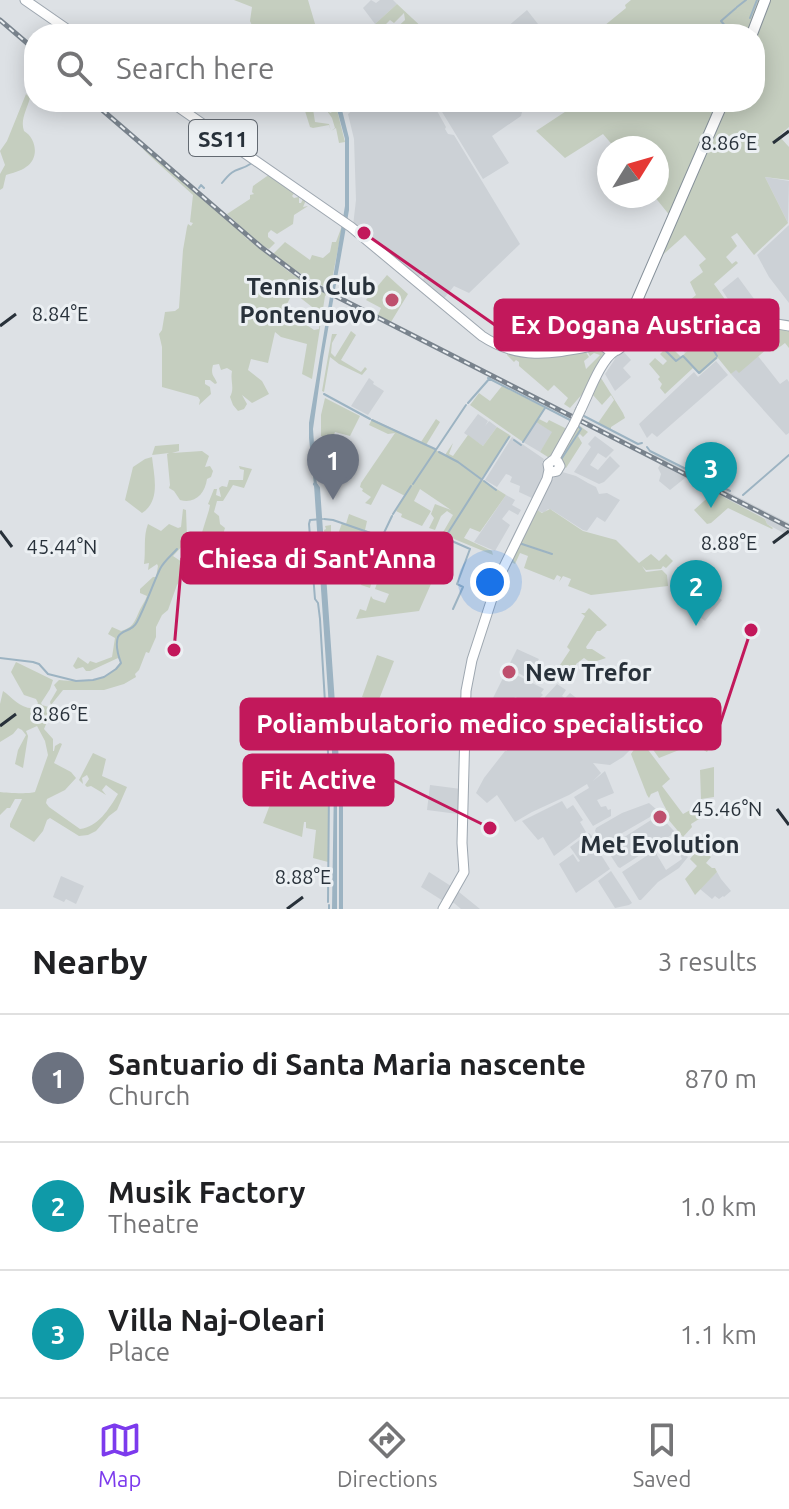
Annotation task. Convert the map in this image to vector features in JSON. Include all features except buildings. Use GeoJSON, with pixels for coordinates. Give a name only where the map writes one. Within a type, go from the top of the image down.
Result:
{"type":"FeatureCollection","features":[{"type":"Feature","properties":{"kind":"highway"},"geometry":{"type":"LineString","coordinates":[[756,24],[765,0]]}},
{"type":"Feature","properties":{"kind":"highway"},"geometry":{"type":"LineString","coordinates":[[622,335],[719,112]]}},
{"type":"Feature","properties":{"kind":"main road"},"geometry":{"type":"LineString","coordinates":[[25,0],[60,24]]}},
{"type":"Feature","properties":{"kind":"main road","name":"SS11"},"geometry":{"type":"LineString","coordinates":[[185,112],[347,224],[482,336],[509,349],[527,353],[551,354],[605,346]]}},
{"type":"Feature","properties":{"kind":"main road"},"geometry":{"type":"LineString","coordinates":[[443,909],[464,872],[466,691],[472,660],[499,577],[607,354],[608,332],[652,334],[721,321],[746,320],[787,326]]}},
{"type":"Feature","properties":{"kind":"main road"},"geometry":{"type":"LineString","coordinates":[[605,346],[620,349],[622,335]]}},
{"type":"Feature","properties":{"kind":"shaded area"},"geometry":{"type":"Polygon","coordinates":[[[371,0],[376,3],[393,0],[397,4],[375,24],[363,8],[371,0]]]}},
{"type":"Feature","properties":{"kind":"shaded area"},"geometry":{"type":"Polygon","coordinates":[[[527,10],[538,24],[511,24],[527,10]]]}},
{"type":"Feature","properties":{"kind":"shaded area"},"geometry":{"type":"Polygon","coordinates":[[[438,112],[448,134],[454,135],[520,244],[469,293],[454,286],[442,301],[421,283],[427,273],[422,273],[417,279],[353,226],[356,200],[354,139],[348,114],[438,112]]]}},
{"type":"Feature","properties":{"kind":"shaded area"},"geometry":{"type":"Polygon","coordinates":[[[442,112],[522,112],[521,116],[492,136],[509,163],[483,179],[442,112]]]}},
{"type":"Feature","properties":{"kind":"shaded area"},"geometry":{"type":"Polygon","coordinates":[[[765,177],[789,181],[788,223],[765,177]]]}},
{"type":"Feature","properties":{"kind":"shaded area"},"geometry":{"type":"Polygon","coordinates":[[[789,225],[789,303],[757,255],[789,225]]]}},
{"type":"Feature","properties":{"kind":"shaded area"},"geometry":{"type":"Polygon","coordinates":[[[738,277],[760,307],[748,316],[739,316],[722,290],[738,277]]]}},
{"type":"Feature","properties":{"kind":"shaded area"},"geometry":{"type":"Polygon","coordinates":[[[664,299],[686,323],[645,328],[635,335],[633,332],[643,323],[641,320],[664,299]]]}},
{"type":"Feature","properties":{"kind":"shaded area"},"geometry":{"type":"Polygon","coordinates":[[[563,318],[581,345],[557,350],[530,348],[563,318]]]}},
{"type":"Feature","properties":{"kind":"shaded area"},"geometry":{"type":"Polygon","coordinates":[[[729,323],[743,326],[712,351],[694,330],[717,324],[721,329],[729,323]]]}},
{"type":"Feature","properties":{"kind":"shaded area"},"geometry":{"type":"Polygon","coordinates":[[[692,329],[700,339],[685,353],[672,345],[666,346],[655,335],[692,329]]]}},
{"type":"Feature","properties":{"kind":"shaded area"},"geometry":{"type":"Polygon","coordinates":[[[623,351],[631,360],[623,368],[631,377],[615,391],[605,374],[614,357],[623,351]]]}},
{"type":"Feature","properties":{"kind":"shaded area"},"geometry":{"type":"Polygon","coordinates":[[[758,356],[780,384],[787,379],[789,382],[789,433],[786,435],[731,374],[736,369],[739,372],[758,356]]]}},
{"type":"Feature","properties":{"kind":"shaded area"},"geometry":{"type":"Polygon","coordinates":[[[716,361],[728,375],[657,437],[652,433],[647,438],[639,424],[694,372],[698,377],[716,361]]]}},
{"type":"Feature","properties":{"kind":"shaded area"},"geometry":{"type":"Polygon","coordinates":[[[369,378],[384,391],[368,415],[351,406],[369,378]]]}},
{"type":"Feature","properties":{"kind":"shaded area"},"geometry":{"type":"Polygon","coordinates":[[[478,414],[488,421],[485,426],[489,421],[497,427],[483,446],[464,433],[478,414]]]}},
{"type":"Feature","properties":{"kind":"shaded area"},"geometry":{"type":"Polygon","coordinates":[[[536,422],[553,432],[540,452],[523,442],[536,422]]]}},
{"type":"Feature","properties":{"kind":"shaded area"},"geometry":{"type":"Polygon","coordinates":[[[595,436],[614,450],[606,458],[598,453],[590,465],[598,470],[610,456],[620,466],[599,484],[574,472],[595,436]]]}},
{"type":"Feature","properties":{"kind":"shaded area"},"geometry":{"type":"Polygon","coordinates":[[[512,437],[544,459],[542,463],[546,465],[532,498],[519,492],[520,486],[510,482],[512,477],[509,475],[506,474],[497,487],[485,480],[512,437]]]}},
{"type":"Feature","properties":{"kind":"shaded area"},"geometry":{"type":"Polygon","coordinates":[[[654,454],[789,523],[789,536],[767,524],[765,518],[685,478],[670,490],[659,481],[660,465],[654,454]]]}},
{"type":"Feature","properties":{"kind":"shaded area"},"geometry":{"type":"Polygon","coordinates":[[[559,471],[596,487],[599,494],[607,493],[620,500],[605,522],[597,517],[587,531],[552,510],[544,513],[536,510],[559,471]]]}},
{"type":"Feature","properties":{"kind":"shaded area"},"geometry":{"type":"Polygon","coordinates":[[[506,495],[515,500],[512,505],[521,510],[518,515],[509,510],[502,519],[510,525],[495,551],[474,542],[506,495]]]}},
{"type":"Feature","properties":{"kind":"shaded area"},"geometry":{"type":"Polygon","coordinates":[[[692,577],[712,591],[710,594],[716,599],[722,600],[705,621],[680,601],[682,589],[692,577]]]}},
{"type":"Feature","properties":{"kind":"shaded area"},"geometry":{"type":"Polygon","coordinates":[[[517,649],[539,659],[527,678],[508,667],[517,649]]]}},
{"type":"Feature","properties":{"kind":"shaded area"},"geometry":{"type":"Polygon","coordinates":[[[507,670],[544,689],[543,695],[533,704],[515,697],[509,706],[492,700],[507,670]]]}},
{"type":"Feature","properties":{"kind":"shaded area"},"geometry":{"type":"Polygon","coordinates":[[[557,684],[566,690],[562,696],[565,698],[570,693],[589,708],[577,723],[545,700],[557,684]]]}},
{"type":"Feature","properties":{"kind":"shaded area"},"geometry":{"type":"Polygon","coordinates":[[[537,705],[549,716],[555,710],[560,713],[555,721],[562,726],[567,718],[601,740],[615,745],[622,737],[633,747],[610,765],[593,763],[601,773],[593,781],[605,771],[614,793],[597,800],[601,807],[611,809],[611,816],[593,826],[574,797],[589,788],[587,784],[515,822],[497,795],[487,803],[476,793],[537,705]]]}},
{"type":"Feature","properties":{"kind":"shaded area"},"geometry":{"type":"Polygon","coordinates":[[[430,785],[461,789],[458,814],[427,810],[430,785]]]}},
{"type":"Feature","properties":{"kind":"shaded area"},"geometry":{"type":"Polygon","coordinates":[[[562,801],[567,809],[573,805],[583,820],[580,822],[586,832],[554,856],[543,837],[538,840],[522,821],[562,801]]]}},
{"type":"Feature","properties":{"kind":"shaded area"},"geometry":{"type":"Polygon","coordinates":[[[649,803],[657,813],[603,844],[596,828],[622,813],[649,803]]]}},
{"type":"Feature","properties":{"kind":"shaded area"},"geometry":{"type":"Polygon","coordinates":[[[659,815],[674,831],[673,834],[618,867],[607,848],[659,815]]]}},
{"type":"Feature","properties":{"kind":"shaded area"},"geometry":{"type":"Polygon","coordinates":[[[589,833],[610,869],[576,893],[559,864],[573,854],[580,861],[570,847],[589,833]]]}},
{"type":"Feature","properties":{"kind":"shaded area"},"geometry":{"type":"Polygon","coordinates":[[[674,838],[676,843],[668,844],[657,852],[666,870],[682,859],[676,844],[688,857],[641,900],[622,872],[674,838]]]}},
{"type":"Feature","properties":{"kind":"shaded area"},"geometry":{"type":"Polygon","coordinates":[[[611,871],[632,903],[629,905],[615,908],[598,881],[611,871]]]}},
{"type":"Feature","properties":{"kind":"shaded area"},"geometry":{"type":"Polygon","coordinates":[[[429,872],[480,909],[461,909],[421,887],[429,872]]]}},
{"type":"Feature","properties":{"kind":"shaded area"},"geometry":{"type":"Polygon","coordinates":[[[717,872],[731,891],[724,897],[719,899],[715,896],[712,899],[700,889],[717,872]]]}},
{"type":"Feature","properties":{"kind":"shaded area"},"geometry":{"type":"Polygon","coordinates":[[[61,876],[84,886],[76,904],[53,897],[61,876]]]}},
{"type":"Feature","properties":{"kind":"green space"},"geometry":{"type":"Polygon","coordinates":[[[234,0],[308,0],[315,24],[251,24],[252,7],[234,0]]]}},
{"type":"Feature","properties":{"kind":"green space"},"geometry":{"type":"Polygon","coordinates":[[[631,0],[789,0],[789,127],[779,136],[789,147],[789,180],[765,177],[788,223],[754,255],[737,233],[731,237],[737,246],[726,257],[732,264],[738,263],[714,284],[739,319],[715,321],[706,309],[688,322],[678,310],[696,295],[690,282],[703,272],[699,265],[706,259],[685,235],[657,260],[671,217],[664,208],[669,208],[669,136],[603,134],[565,158],[536,131],[565,112],[765,112],[765,24],[606,24],[626,8],[625,5],[631,0]]]}},
{"type":"Feature","properties":{"kind":"green space"},"geometry":{"type":"Polygon","coordinates":[[[397,4],[418,24],[401,24],[405,20],[404,13],[394,23],[390,20],[386,24],[375,24],[397,4]]]}},
{"type":"Feature","properties":{"kind":"green space"},"geometry":{"type":"Polygon","coordinates":[[[24,99],[23,127],[34,143],[35,154],[26,167],[6,175],[0,190],[0,174],[5,165],[0,151],[24,99]]]}},
{"type":"Feature","properties":{"kind":"green space"},"geometry":{"type":"Polygon","coordinates":[[[305,112],[313,112],[315,122],[329,124],[331,131],[329,125],[310,127],[305,112]]]}},
{"type":"Feature","properties":{"kind":"green space"},"geometry":{"type":"Polygon","coordinates":[[[328,112],[338,112],[345,142],[339,143],[336,128],[331,131],[335,128],[328,112]]]}},
{"type":"Feature","properties":{"kind":"green space"},"geometry":{"type":"Polygon","coordinates":[[[143,149],[277,263],[328,293],[325,296],[312,379],[302,374],[307,344],[281,337],[275,332],[268,363],[251,359],[248,370],[262,381],[269,394],[252,403],[242,395],[247,404],[244,409],[238,411],[230,397],[232,371],[227,368],[221,370],[219,364],[213,365],[212,369],[217,383],[205,380],[211,394],[199,405],[198,397],[162,387],[159,334],[165,312],[179,308],[183,250],[188,224],[191,226],[193,223],[190,222],[193,195],[143,149]],[[293,292],[287,304],[291,318],[314,330],[319,329],[321,314],[293,292]]]}},
{"type":"Feature","properties":{"kind":"green space"},"geometry":{"type":"Polygon","coordinates":[[[270,174],[296,191],[292,196],[299,197],[299,203],[306,200],[303,207],[308,206],[294,215],[293,224],[277,234],[271,230],[268,233],[275,243],[269,249],[227,214],[250,199],[250,195],[254,194],[253,186],[270,174]]]}},
{"type":"Feature","properties":{"kind":"green space"},"geometry":{"type":"Polygon","coordinates":[[[343,223],[330,290],[273,254],[285,242],[310,260],[312,255],[323,258],[330,252],[332,242],[336,242],[343,223]]]}},
{"type":"Feature","properties":{"kind":"green space","name":"Tennis Club Pontenuovo"},"geometry":{"type":"Polygon","coordinates":[[[387,275],[408,294],[391,322],[378,315],[381,308],[366,300],[387,275]]]}},
{"type":"Feature","properties":{"kind":"green space"},"geometry":{"type":"Polygon","coordinates":[[[743,326],[789,328],[789,348],[785,343],[773,352],[768,348],[739,373],[736,370],[731,374],[718,358],[700,374],[693,368],[665,394],[660,388],[660,377],[649,364],[655,358],[663,365],[667,361],[660,354],[665,349],[673,349],[681,357],[700,339],[712,351],[743,326]]]}},
{"type":"Feature","properties":{"kind":"green space"},"geometry":{"type":"Polygon","coordinates":[[[351,331],[356,335],[341,360],[361,372],[365,367],[367,369],[362,375],[330,357],[324,392],[332,334],[337,334],[331,353],[335,357],[351,331]]]}},
{"type":"Feature","properties":{"kind":"green space"},"geometry":{"type":"Polygon","coordinates":[[[584,349],[589,357],[584,361],[586,369],[600,355],[594,353],[590,356],[586,349],[605,350],[606,353],[577,413],[574,410],[584,392],[570,408],[564,404],[568,398],[554,385],[548,391],[519,366],[519,362],[514,362],[507,355],[507,353],[584,349]]]}},
{"type":"Feature","properties":{"kind":"green space"},"geometry":{"type":"Polygon","coordinates":[[[600,378],[623,413],[625,418],[611,430],[598,423],[614,400],[611,395],[602,405],[592,394],[600,378]]]}},
{"type":"Feature","properties":{"kind":"green space"},"geometry":{"type":"Polygon","coordinates":[[[502,386],[545,408],[539,419],[547,423],[549,420],[569,430],[551,459],[540,452],[552,432],[536,422],[523,442],[470,405],[479,393],[490,401],[502,386]]]}},
{"type":"Feature","properties":{"kind":"green space"},"geometry":{"type":"Polygon","coordinates":[[[325,398],[360,416],[350,436],[335,432],[332,440],[321,436],[325,398]]]}},
{"type":"Feature","properties":{"kind":"green space"},"geometry":{"type":"Polygon","coordinates":[[[372,419],[421,442],[436,419],[440,422],[426,445],[445,455],[453,443],[449,454],[453,456],[468,435],[483,446],[497,427],[511,436],[481,479],[506,495],[480,532],[470,528],[464,538],[492,551],[493,555],[442,534],[453,515],[447,511],[441,516],[435,530],[429,528],[434,518],[431,514],[435,504],[451,510],[420,489],[414,501],[431,511],[422,526],[401,517],[402,514],[396,511],[405,496],[382,484],[371,505],[365,503],[371,497],[362,491],[361,483],[395,433],[388,434],[369,425],[372,419]]]}},
{"type":"Feature","properties":{"kind":"green space"},"geometry":{"type":"Polygon","coordinates":[[[576,423],[588,432],[583,437],[578,436],[582,443],[566,468],[559,459],[576,423]]]}},
{"type":"Feature","properties":{"kind":"green space"},"geometry":{"type":"Polygon","coordinates":[[[319,438],[339,444],[335,455],[337,463],[350,456],[341,477],[320,474],[319,438]]]}},
{"type":"Feature","properties":{"kind":"green space"},"geometry":{"type":"Polygon","coordinates":[[[179,444],[179,451],[172,453],[202,451],[209,456],[205,467],[210,466],[213,471],[202,493],[190,501],[180,500],[169,488],[169,453],[152,455],[155,446],[179,444]]]}},
{"type":"Feature","properties":{"kind":"green space"},"geometry":{"type":"Polygon","coordinates":[[[152,457],[154,495],[142,513],[125,500],[133,467],[152,457]]]}},
{"type":"Feature","properties":{"kind":"green space"},"geometry":{"type":"Polygon","coordinates":[[[239,466],[252,469],[244,488],[233,485],[223,501],[217,501],[214,512],[225,528],[216,559],[200,554],[177,585],[136,677],[104,690],[63,690],[51,705],[57,690],[54,685],[59,680],[101,678],[121,661],[118,658],[90,671],[73,666],[78,657],[88,664],[112,657],[115,638],[108,634],[112,627],[121,631],[130,627],[135,620],[147,596],[140,593],[140,589],[156,577],[158,566],[148,570],[149,563],[144,564],[148,524],[161,531],[169,524],[181,527],[183,509],[186,510],[187,538],[173,556],[182,562],[199,542],[214,489],[217,489],[216,495],[221,497],[219,488],[227,487],[229,480],[243,480],[244,470],[239,466]]]}},
{"type":"Feature","properties":{"kind":"green space"},"geometry":{"type":"Polygon","coordinates":[[[714,492],[765,519],[773,528],[728,508],[707,524],[694,510],[714,492]]]}},
{"type":"Feature","properties":{"kind":"green space"},"geometry":{"type":"Polygon","coordinates":[[[534,508],[542,513],[550,509],[583,531],[616,540],[639,563],[651,554],[659,561],[666,554],[673,561],[666,568],[646,570],[642,566],[646,572],[662,570],[667,575],[668,586],[591,595],[568,586],[571,579],[563,576],[559,582],[561,577],[557,575],[554,580],[524,568],[528,556],[520,553],[515,564],[511,562],[534,508]]]}},
{"type":"Feature","properties":{"kind":"green space"},"geometry":{"type":"Polygon","coordinates":[[[349,514],[367,521],[365,530],[383,537],[375,558],[411,570],[408,579],[419,583],[427,571],[423,566],[430,561],[441,536],[455,542],[450,541],[419,611],[356,619],[360,609],[366,611],[371,596],[385,603],[389,594],[375,589],[378,580],[373,578],[370,588],[361,585],[369,556],[356,551],[348,570],[343,569],[340,577],[331,575],[337,545],[341,540],[325,537],[325,526],[331,525],[331,535],[337,537],[349,514]]]}},
{"type":"Feature","properties":{"kind":"green space"},"geometry":{"type":"Polygon","coordinates":[[[589,608],[607,625],[597,631],[586,647],[606,658],[591,663],[584,658],[576,664],[578,670],[574,675],[572,671],[558,668],[585,616],[581,613],[589,608]]]}},
{"type":"Feature","properties":{"kind":"green space"},"geometry":{"type":"Polygon","coordinates":[[[377,655],[394,661],[378,702],[362,697],[377,655]]]}},
{"type":"Feature","properties":{"kind":"green space"},"geometry":{"type":"Polygon","coordinates":[[[16,662],[53,680],[41,703],[55,709],[44,729],[53,739],[53,751],[55,746],[62,744],[54,763],[76,778],[65,790],[47,799],[49,807],[80,829],[98,821],[107,811],[118,794],[106,785],[102,790],[106,795],[91,786],[87,787],[87,775],[82,778],[83,784],[79,780],[93,753],[106,759],[102,776],[127,787],[117,810],[88,835],[79,836],[50,818],[34,842],[10,827],[22,799],[15,799],[10,808],[0,815],[0,792],[35,792],[48,755],[37,726],[26,731],[28,736],[23,768],[15,764],[26,735],[22,730],[18,728],[0,742],[3,691],[25,707],[35,708],[38,703],[36,699],[24,695],[11,672],[16,662]]]}},
{"type":"Feature","properties":{"kind":"green space"},"geometry":{"type":"Polygon","coordinates":[[[670,722],[681,732],[686,728],[711,745],[707,752],[694,744],[659,758],[649,744],[650,738],[670,722]]]}},
{"type":"Feature","properties":{"kind":"green space"},"geometry":{"type":"Polygon","coordinates":[[[640,744],[646,747],[670,779],[662,786],[683,814],[692,809],[699,819],[691,824],[692,827],[683,837],[662,812],[666,809],[658,791],[649,798],[647,795],[631,754],[640,744]]]}},
{"type":"Feature","properties":{"kind":"green space"},"geometry":{"type":"Polygon","coordinates":[[[268,763],[301,780],[299,788],[306,794],[303,802],[308,803],[311,782],[328,788],[328,862],[313,858],[316,830],[306,828],[306,822],[302,837],[263,823],[271,802],[256,796],[268,763]]]}},
{"type":"Feature","properties":{"kind":"green space"},"geometry":{"type":"Polygon","coordinates":[[[714,767],[714,797],[701,799],[700,770],[714,767]]]}},
{"type":"Feature","properties":{"kind":"green space"},"geometry":{"type":"Polygon","coordinates":[[[700,846],[711,857],[706,863],[717,872],[695,895],[685,879],[697,866],[690,859],[700,846]]]}},
{"type":"Feature","properties":{"kind":"water"},"geometry":{"type":"Polygon","coordinates":[[[338,112],[342,112],[349,138],[349,210],[313,429],[337,775],[337,909],[332,909],[334,782],[309,423],[345,206],[345,139],[338,112]]]}},
{"type":"Feature","properties":{"kind":"waterway"},"geometry":{"type":"LineString","coordinates":[[737,7],[746,0]]}},
{"type":"Feature","properties":{"kind":"waterway"},"geometry":{"type":"LineString","coordinates":[[750,18],[757,0]]}},
{"type":"Feature","properties":{"kind":"waterway"},"geometry":{"type":"LineString","coordinates":[[724,24],[721,21],[736,8]]}},
{"type":"Feature","properties":{"kind":"waterway"},"geometry":{"type":"LineString","coordinates":[[222,183],[234,171],[252,163]]}},
{"type":"Feature","properties":{"kind":"waterway"},"geometry":{"type":"LineString","coordinates":[[199,188],[201,185],[204,188]]}},
{"type":"Feature","properties":{"kind":"waterway"},"geometry":{"type":"LineString","coordinates":[[717,356],[714,351],[744,326]]}},
{"type":"Feature","properties":{"kind":"waterway"},"geometry":{"type":"LineString","coordinates":[[665,350],[676,361],[683,356],[699,373],[716,358]]}},
{"type":"Feature","properties":{"kind":"waterway"},"geometry":{"type":"LineString","coordinates":[[488,378],[572,421]]}},
{"type":"Feature","properties":{"kind":"waterway"},"geometry":{"type":"LineString","coordinates":[[468,403],[490,378]]}},
{"type":"Feature","properties":{"kind":"waterway"},"geometry":{"type":"LineString","coordinates":[[324,394],[370,419]]}},
{"type":"Feature","properties":{"kind":"waterway"},"geometry":{"type":"LineString","coordinates":[[413,484],[466,405]]}},
{"type":"Feature","properties":{"kind":"waterway"},"geometry":{"type":"LineString","coordinates":[[523,442],[545,408]]}},
{"type":"Feature","properties":{"kind":"waterway"},"geometry":{"type":"LineString","coordinates":[[582,415],[638,444],[642,443]]}},
{"type":"Feature","properties":{"kind":"waterway"},"geometry":{"type":"LineString","coordinates":[[372,420],[435,449]]}},
{"type":"Feature","properties":{"kind":"waterway"},"geometry":{"type":"LineString","coordinates":[[560,461],[581,429],[577,425]]}},
{"type":"Feature","properties":{"kind":"waterway"},"geometry":{"type":"LineString","coordinates":[[446,536],[509,437]]}},
{"type":"Feature","properties":{"kind":"waterway"},"geometry":{"type":"LineString","coordinates":[[514,440],[521,445]]}},
{"type":"Feature","properties":{"kind":"waterway"},"geometry":{"type":"LineString","coordinates":[[647,447],[730,491]]}},
{"type":"Feature","properties":{"kind":"waterway"},"geometry":{"type":"LineString","coordinates":[[439,452],[481,479]]}},
{"type":"Feature","properties":{"kind":"waterway"},"geometry":{"type":"LineString","coordinates":[[743,495],[789,455]]}},
{"type":"Feature","properties":{"kind":"waterway"},"geometry":{"type":"LineString","coordinates":[[484,481],[496,490]]}},
{"type":"Feature","properties":{"kind":"waterway"},"geometry":{"type":"LineString","coordinates":[[315,484],[318,488],[339,790]]}},
{"type":"Feature","properties":{"kind":"waterway"},"geometry":{"type":"LineString","coordinates":[[393,514],[411,486]]}},
{"type":"Feature","properties":{"kind":"waterway"},"geometry":{"type":"LineString","coordinates":[[324,519],[382,537],[392,516]]}},
{"type":"Feature","properties":{"kind":"waterway"},"geometry":{"type":"LineString","coordinates":[[322,519],[310,520],[309,524],[315,599],[320,619],[330,786]]}},
{"type":"Feature","properties":{"kind":"waterway"},"geometry":{"type":"LineString","coordinates":[[445,538],[470,549],[457,584],[463,587],[453,609]]}},
{"type":"Feature","properties":{"kind":"waterway"},"geometry":{"type":"LineString","coordinates":[[519,543],[552,554]]}},
{"type":"Feature","properties":{"kind":"waterway"},"geometry":{"type":"LineString","coordinates":[[0,658],[33,662],[48,674],[76,681],[104,677],[121,663],[118,637],[135,625],[160,569],[177,549]]}},
{"type":"Feature","properties":{"kind":"waterway"},"geometry":{"type":"LineString","coordinates":[[328,902],[329,788]]}},
{"type":"Feature","properties":{"kind":"waterway"},"geometry":{"type":"LineString","coordinates":[[341,796],[341,909]]}},
{"type":"Feature","properties":{"kind":"railway"},"geometry":{"type":"LineString","coordinates":[[0,20],[24,40]]}},
{"type":"Feature","properties":{"kind":"railway"},"geometry":{"type":"LineString","coordinates":[[105,112],[261,247],[306,281],[789,527]]}},
{"type":"Feature","properties":{"kind":"place","name":"Ex Dogana Austriaca"},"geometry":{"type":"Point","coordinates":[364,233]}},
{"type":"Feature","properties":{"kind":"place","name":"Tennis Club Pontenuovo"},"geometry":{"type":"Point","coordinates":[392,300]}},
{"type":"Feature","properties":{"kind":"place","name":"Santuario di Santa Maria nascente"},"geometry":{"type":"Point","coordinates":[333,500]}},
{"type":"Feature","properties":{"kind":"place","name":"Villa Naj-Oleari"},"geometry":{"type":"Point","coordinates":[711,508]}},
{"type":"Feature","properties":{"kind":"place","name":"Musik Factory"},"geometry":{"type":"Point","coordinates":[696,626]}},
{"type":"Feature","properties":{"kind":"place","name":"Poliambulatorio medico specialistico"},"geometry":{"type":"Point","coordinates":[751,630]}},
{"type":"Feature","properties":{"kind":"place","name":"Chiesa di Sant'Anna"},"geometry":{"type":"Point","coordinates":[174,650]}},
{"type":"Feature","properties":{"kind":"place","name":"New Trefor"},"geometry":{"type":"Point","coordinates":[509,672]}},
{"type":"Feature","properties":{"kind":"place","name":"Met Evolution"},"geometry":{"type":"Point","coordinates":[660,817]}},
{"type":"Feature","properties":{"kind":"place","name":"Fit Active"},"geometry":{"type":"Point","coordinates":[490,828]}}]}
